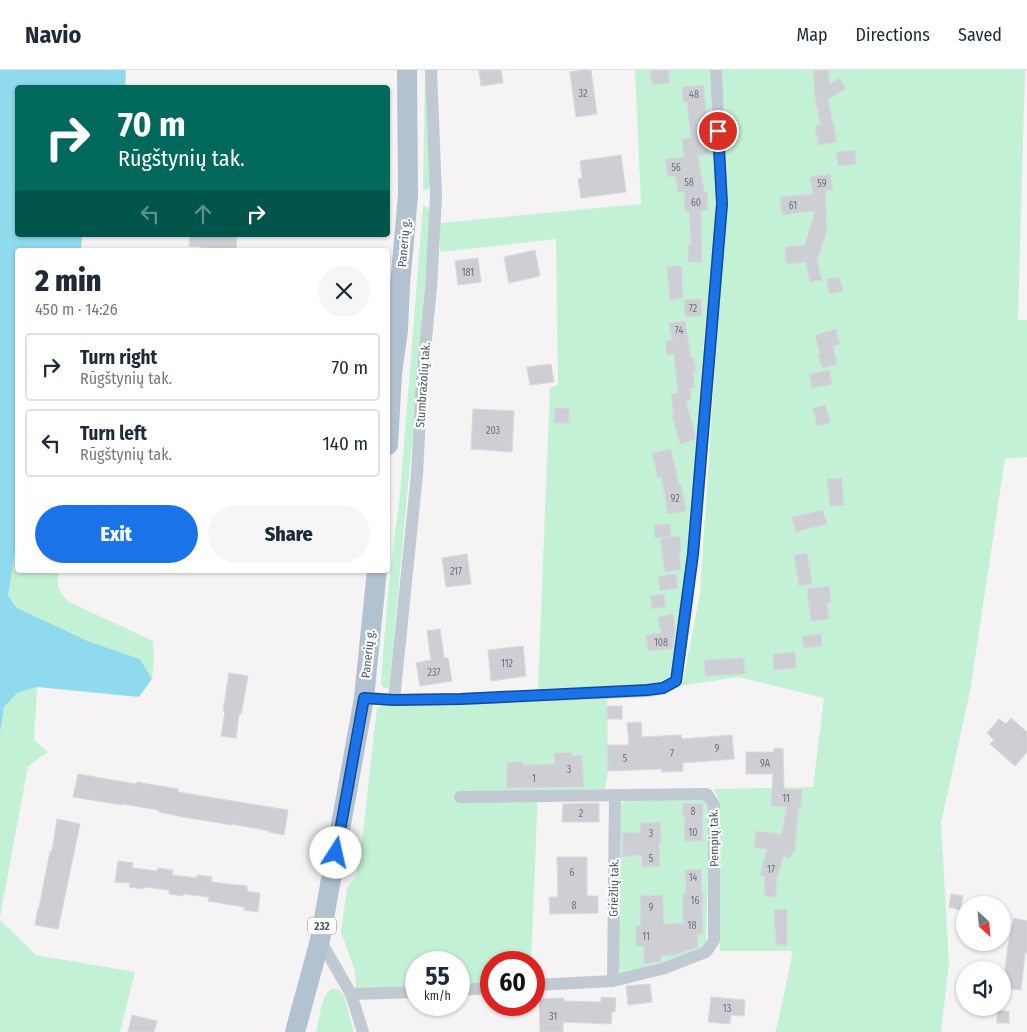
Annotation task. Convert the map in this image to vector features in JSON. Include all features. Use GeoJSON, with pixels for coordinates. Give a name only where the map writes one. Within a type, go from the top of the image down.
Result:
{"type":"FeatureCollection","features":[{"type":"Feature","properties":{"kind":"main road","name":"Panerių g."},"geometry":{"type":"LineString","coordinates":[[390,410],[408,195],[407,70]]}},
{"type":"Feature","properties":{"kind":"main road","name":"Panerių g."},"geometry":{"type":"LineString","coordinates":[[295,1032],[320,940],[364,698],[377,573]]}},
{"type":"Feature","properties":{"kind":"street","name":"Stumbražolių tak."},"geometry":{"type":"LineString","coordinates":[[394,700],[416,474],[422,380],[432,279],[436,196],[431,70]]}},
{"type":"Feature","properties":{"kind":"street"},"geometry":{"type":"LineString","coordinates":[[364,698],[394,700],[461,699],[647,690],[663,688],[676,681],[693,554],[722,204],[716,70]]}},
{"type":"Feature","properties":{"kind":"street","name":"Pempių tak."},"geometry":{"type":"LineString","coordinates":[[460,797],[707,794],[714,806],[714,940],[706,952],[665,968],[613,981],[545,984]]}},
{"type":"Feature","properties":{"kind":"street","name":"Griežlių tak."},"geometry":{"type":"LineString","coordinates":[[613,981],[615,795]]}},
{"type":"Feature","properties":{"kind":"street"},"geometry":{"type":"LineString","coordinates":[[320,940],[351,994],[363,1032]]}},
{"type":"Feature","properties":{"kind":"street"},"geometry":{"type":"LineString","coordinates":[[351,994],[405,992]]}},
{"type":"Feature","properties":{"kind":"green space"},"geometry":{"type":"Polygon","coordinates":[[[425,70],[432,185],[427,190],[423,190],[425,70]]]}},
{"type":"Feature","properties":{"kind":"green space"},"geometry":{"type":"Polygon","coordinates":[[[635,70],[710,70],[716,220],[705,326],[689,538],[674,673],[668,680],[659,684],[538,689],[550,388],[558,385],[556,239],[440,252],[440,223],[641,204],[635,70]]]}},
{"type":"Feature","properties":{"kind":"green space"},"geometry":{"type":"Polygon","coordinates":[[[722,70],[1025,70],[1018,320],[1027,320],[1027,457],[1005,459],[970,691],[941,823],[949,962],[941,1032],[775,1032],[793,951],[720,951],[719,800],[714,789],[813,787],[824,698],[739,677],[678,686],[683,681],[700,594],[727,176],[722,70]]]}},
{"type":"Feature","properties":{"kind":"green space"},"geometry":{"type":"Polygon","coordinates":[[[423,206],[429,210],[430,217],[418,379],[389,689],[384,688],[381,680],[389,583],[400,494],[423,206]]]}},
{"type":"Feature","properties":{"kind":"green space"},"geometry":{"type":"Polygon","coordinates":[[[15,546],[15,573],[59,573],[59,588],[69,602],[153,641],[152,679],[140,659],[90,642],[17,608],[8,596],[15,546]]]}},
{"type":"Feature","properties":{"kind":"green space"},"geometry":{"type":"Polygon","coordinates":[[[37,687],[34,740],[48,752],[28,766],[0,917],[0,733],[3,707],[17,693],[37,687]]]}},
{"type":"Feature","properties":{"kind":"green space"},"geometry":{"type":"Polygon","coordinates":[[[607,698],[608,771],[605,789],[538,792],[531,951],[480,951],[480,983],[470,983],[470,951],[405,951],[405,987],[356,989],[355,971],[341,932],[347,888],[356,876],[363,833],[377,708],[382,705],[607,698]]]}},
{"type":"Feature","properties":{"kind":"green space"},"geometry":{"type":"Polygon","coordinates":[[[705,797],[710,805],[706,945],[702,951],[622,974],[617,968],[618,805],[625,801],[705,797]]]}},
{"type":"Feature","properties":{"kind":"green space"},"geometry":{"type":"Polygon","coordinates":[[[0,920],[36,955],[135,972],[120,1032],[0,1032],[0,920]]]}},
{"type":"Feature","properties":{"kind":"green space"},"geometry":{"type":"Polygon","coordinates":[[[331,989],[339,989],[344,996],[354,1032],[316,1032],[325,997],[331,989]]]}},
{"type":"Feature","properties":{"kind":"water"},"geometry":{"type":"Polygon","coordinates":[[[0,70],[126,70],[125,85],[15,85],[15,237],[82,237],[81,248],[15,248],[15,551],[8,596],[17,608],[90,642],[140,659],[152,679],[139,697],[37,687],[17,693],[4,707],[0,733],[0,70]]]}},
{"type":"Feature","properties":{"kind":"building"},"geometry":{"type":"Polygon","coordinates":[[[479,70],[501,70],[503,83],[481,86],[479,70]]]}},
{"type":"Feature","properties":{"kind":"building"},"geometry":{"type":"Polygon","coordinates":[[[591,70],[597,114],[576,117],[570,72],[591,70]]]}},
{"type":"Feature","properties":{"kind":"building"},"geometry":{"type":"Polygon","coordinates":[[[650,70],[668,70],[670,83],[652,85],[650,70]]]}},
{"type":"Feature","properties":{"kind":"building"},"geometry":{"type":"Polygon","coordinates":[[[813,70],[828,70],[830,84],[839,78],[846,89],[828,99],[837,142],[818,145],[815,126],[821,125],[815,99],[813,70]]]}},
{"type":"Feature","properties":{"kind":"building"},"geometry":{"type":"Polygon","coordinates":[[[704,85],[709,154],[698,155],[704,192],[707,192],[708,210],[701,211],[702,262],[688,262],[688,245],[691,245],[689,211],[685,212],[684,192],[678,193],[675,176],[668,177],[665,159],[684,157],[682,139],[691,138],[687,102],[683,102],[682,87],[704,85]]]}},
{"type":"Feature","properties":{"kind":"building"},"geometry":{"type":"Polygon","coordinates":[[[855,150],[856,164],[838,166],[836,152],[855,150]]]}},
{"type":"Feature","properties":{"kind":"building"},"geometry":{"type":"Polygon","coordinates":[[[621,155],[626,192],[581,198],[578,179],[582,178],[580,161],[621,155]]]}},
{"type":"Feature","properties":{"kind":"building"},"geometry":{"type":"Polygon","coordinates":[[[830,174],[833,190],[825,191],[827,231],[817,261],[822,280],[810,282],[806,262],[786,264],[785,247],[805,245],[815,211],[782,215],[780,197],[813,194],[810,177],[830,174]]]}},
{"type":"Feature","properties":{"kind":"building"},"geometry":{"type":"Polygon","coordinates":[[[190,237],[237,237],[236,248],[189,246],[190,237]]]}},
{"type":"Feature","properties":{"kind":"building"},"geometry":{"type":"Polygon","coordinates":[[[535,250],[540,276],[509,283],[504,257],[535,250]]]}},
{"type":"Feature","properties":{"kind":"building"},"geometry":{"type":"Polygon","coordinates":[[[478,258],[481,282],[458,285],[455,261],[478,258]]]}},
{"type":"Feature","properties":{"kind":"building"},"geometry":{"type":"Polygon","coordinates":[[[667,266],[682,266],[683,298],[670,300],[667,266]]]}},
{"type":"Feature","properties":{"kind":"building"},"geometry":{"type":"Polygon","coordinates":[[[840,277],[843,291],[829,294],[827,279],[840,277]]]}},
{"type":"Feature","properties":{"kind":"building"},"geometry":{"type":"Polygon","coordinates":[[[701,299],[702,316],[685,317],[684,300],[701,299]]]}},
{"type":"Feature","properties":{"kind":"building"},"geometry":{"type":"Polygon","coordinates":[[[685,321],[691,358],[694,358],[696,372],[693,372],[695,388],[690,388],[691,400],[686,401],[695,434],[694,440],[680,444],[672,415],[674,414],[671,395],[678,393],[674,354],[667,355],[665,341],[672,340],[669,323],[685,321]]]}},
{"type":"Feature","properties":{"kind":"building"},"geometry":{"type":"Polygon","coordinates":[[[836,329],[840,344],[833,346],[837,365],[822,368],[815,335],[836,329]]]}},
{"type":"Feature","properties":{"kind":"building"},"geometry":{"type":"Polygon","coordinates":[[[551,364],[554,382],[530,385],[527,367],[551,364]]]}},
{"type":"Feature","properties":{"kind":"building"},"geometry":{"type":"Polygon","coordinates":[[[829,370],[832,384],[812,388],[809,374],[829,370]]]}},
{"type":"Feature","properties":{"kind":"building"},"geometry":{"type":"Polygon","coordinates":[[[826,405],[830,423],[817,426],[813,408],[826,405]]]}},
{"type":"Feature","properties":{"kind":"building"},"geometry":{"type":"Polygon","coordinates":[[[555,408],[569,408],[569,423],[554,423],[555,408]]]}},
{"type":"Feature","properties":{"kind":"building"},"geometry":{"type":"Polygon","coordinates":[[[473,409],[514,411],[512,452],[471,449],[473,409]]]}},
{"type":"Feature","properties":{"kind":"building"},"geometry":{"type":"Polygon","coordinates":[[[671,449],[686,511],[668,514],[661,477],[658,478],[652,453],[671,449]]]}},
{"type":"Feature","properties":{"kind":"building"},"geometry":{"type":"Polygon","coordinates":[[[842,478],[844,505],[830,506],[827,479],[842,478]]]}},
{"type":"Feature","properties":{"kind":"building"},"geometry":{"type":"Polygon","coordinates":[[[823,510],[827,524],[796,532],[792,517],[823,510]]]}},
{"type":"Feature","properties":{"kind":"building"},"geometry":{"type":"Polygon","coordinates":[[[670,524],[671,537],[655,538],[654,525],[670,524]]]}},
{"type":"Feature","properties":{"kind":"building"},"geometry":{"type":"Polygon","coordinates":[[[680,536],[681,570],[665,572],[660,538],[680,536]]]}},
{"type":"Feature","properties":{"kind":"building"},"geometry":{"type":"Polygon","coordinates":[[[807,553],[812,584],[799,586],[794,555],[807,553]]]}},
{"type":"Feature","properties":{"kind":"building"},"geometry":{"type":"Polygon","coordinates":[[[467,554],[471,584],[446,587],[442,558],[467,554]]]}},
{"type":"Feature","properties":{"kind":"building"},"geometry":{"type":"Polygon","coordinates":[[[676,574],[678,588],[660,591],[658,576],[676,574]]]}},
{"type":"Feature","properties":{"kind":"building"},"geometry":{"type":"Polygon","coordinates":[[[829,586],[831,602],[827,603],[829,619],[811,621],[807,589],[829,586]]]}},
{"type":"Feature","properties":{"kind":"building"},"geometry":{"type":"Polygon","coordinates":[[[664,594],[666,607],[652,609],[650,596],[664,594]]]}},
{"type":"Feature","properties":{"kind":"building"},"geometry":{"type":"Polygon","coordinates":[[[673,614],[675,629],[672,649],[648,651],[646,635],[661,633],[658,617],[673,614]]]}},
{"type":"Feature","properties":{"kind":"building"},"geometry":{"type":"Polygon","coordinates":[[[440,629],[444,658],[448,658],[452,681],[420,686],[416,663],[431,660],[427,631],[440,629]]]}},
{"type":"Feature","properties":{"kind":"building"},"geometry":{"type":"Polygon","coordinates":[[[821,634],[822,646],[804,648],[802,636],[821,634]]]}},
{"type":"Feature","properties":{"kind":"building"},"geometry":{"type":"Polygon","coordinates":[[[523,646],[526,676],[491,681],[488,650],[523,646]]]}},
{"type":"Feature","properties":{"kind":"building"},"geometry":{"type":"Polygon","coordinates":[[[795,652],[796,668],[774,670],[773,654],[795,652]]]}},
{"type":"Feature","properties":{"kind":"building"},"geometry":{"type":"Polygon","coordinates":[[[744,658],[745,674],[705,676],[704,660],[744,658]]]}},
{"type":"Feature","properties":{"kind":"building"},"geometry":{"type":"Polygon","coordinates":[[[229,673],[248,676],[241,714],[239,714],[236,738],[221,736],[229,673]]]}},
{"type":"Feature","properties":{"kind":"building"},"geometry":{"type":"Polygon","coordinates":[[[607,706],[622,706],[622,719],[607,719],[607,706]]]}},
{"type":"Feature","properties":{"kind":"building"},"geometry":{"type":"Polygon","coordinates":[[[1011,718],[1027,732],[1027,752],[1015,766],[990,744],[994,740],[987,733],[999,719],[1006,724],[1011,718]]]}},
{"type":"Feature","properties":{"kind":"building"},"geometry":{"type":"Polygon","coordinates":[[[641,722],[642,737],[681,735],[682,739],[732,735],[734,759],[683,763],[683,771],[662,772],[662,769],[608,771],[607,745],[629,745],[627,723],[641,722]]]}},
{"type":"Feature","properties":{"kind":"building"},"geometry":{"type":"Polygon","coordinates":[[[774,748],[783,749],[784,789],[802,790],[795,844],[797,845],[790,859],[783,856],[777,879],[776,897],[764,896],[765,877],[760,875],[767,849],[754,848],[756,831],[782,834],[786,807],[771,806],[773,774],[746,774],[746,752],[774,752],[774,748]]]}},
{"type":"Feature","properties":{"kind":"building"},"geometry":{"type":"Polygon","coordinates":[[[571,752],[572,756],[582,755],[584,787],[507,788],[507,762],[523,762],[523,765],[555,764],[554,753],[571,752]]]}},
{"type":"Feature","properties":{"kind":"building"},"geometry":{"type":"Polygon","coordinates":[[[78,774],[178,789],[178,792],[288,810],[284,835],[232,824],[183,817],[159,812],[159,810],[73,797],[78,774]]]}},
{"type":"Feature","properties":{"kind":"building"},"geometry":{"type":"Polygon","coordinates":[[[599,803],[599,822],[562,822],[563,804],[599,803]]]}},
{"type":"Feature","properties":{"kind":"building"},"geometry":{"type":"Polygon","coordinates":[[[683,803],[703,804],[702,841],[684,841],[685,817],[682,817],[683,803]]]}},
{"type":"Feature","properties":{"kind":"building"},"geometry":{"type":"Polygon","coordinates":[[[57,819],[80,824],[58,929],[35,925],[50,851],[52,851],[57,819]]]}},
{"type":"Feature","properties":{"kind":"building"},"geometry":{"type":"Polygon","coordinates":[[[660,822],[660,867],[642,867],[642,855],[622,857],[623,833],[641,832],[640,823],[660,822]]]}},
{"type":"Feature","properties":{"kind":"building"},"geometry":{"type":"Polygon","coordinates":[[[557,857],[587,857],[587,896],[598,896],[598,913],[550,914],[549,897],[558,897],[557,857]]]}},
{"type":"Feature","properties":{"kind":"building"},"geometry":{"type":"Polygon","coordinates":[[[118,861],[133,863],[132,868],[157,871],[158,868],[173,870],[172,875],[197,878],[197,875],[212,877],[211,882],[247,886],[247,891],[260,893],[258,912],[244,910],[244,907],[208,901],[209,897],[169,894],[169,890],[129,887],[130,883],[115,882],[118,861]]]}},
{"type":"Feature","properties":{"kind":"building"},"geometry":{"type":"Polygon","coordinates":[[[701,869],[703,934],[697,934],[698,947],[675,955],[661,956],[661,961],[644,964],[644,946],[636,946],[636,926],[641,926],[640,896],[663,895],[664,924],[683,923],[683,894],[686,894],[685,870],[701,869]]]}},
{"type":"Feature","properties":{"kind":"building"},"geometry":{"type":"Polygon","coordinates":[[[951,894],[963,896],[956,896],[956,909],[949,907],[951,894]]]}},
{"type":"Feature","properties":{"kind":"building"},"geometry":{"type":"Polygon","coordinates":[[[787,909],[787,945],[776,945],[774,910],[787,909]]]}},
{"type":"Feature","properties":{"kind":"building"},"geometry":{"type":"Polygon","coordinates":[[[1014,918],[1027,921],[1027,953],[1025,953],[1021,990],[1011,989],[1011,961],[1006,961],[1007,951],[1011,951],[1011,932],[1014,918]]]}},
{"type":"Feature","properties":{"kind":"building"},"geometry":{"type":"Polygon","coordinates":[[[650,984],[652,1002],[628,1005],[626,986],[650,984]]]}},
{"type":"Feature","properties":{"kind":"building"},"geometry":{"type":"Polygon","coordinates":[[[601,997],[616,998],[615,1012],[612,1011],[611,1024],[564,1022],[563,1032],[540,1032],[540,1016],[545,1016],[545,999],[564,998],[564,1001],[601,1002],[601,997]]]}},
{"type":"Feature","properties":{"kind":"building"},"geometry":{"type":"Polygon","coordinates":[[[711,997],[745,1000],[744,1016],[731,1015],[730,1024],[708,1022],[711,997]]]}},
{"type":"Feature","properties":{"kind":"building"},"geometry":{"type":"Polygon","coordinates":[[[132,1015],[157,1021],[154,1032],[128,1032],[132,1015]]]}},
{"type":"Feature","properties":{"kind":"building"},"geometry":{"type":"Polygon","coordinates":[[[997,1016],[1009,1016],[1009,1023],[997,1023],[997,1016]]]}},
{"type":"Feature","properties":{"kind":"route"},"geometry":{"type":"LineString","coordinates":[[336,853],[364,698],[394,700],[461,699],[647,690],[663,688],[676,681],[693,554],[722,204],[718,131]]}}]}
